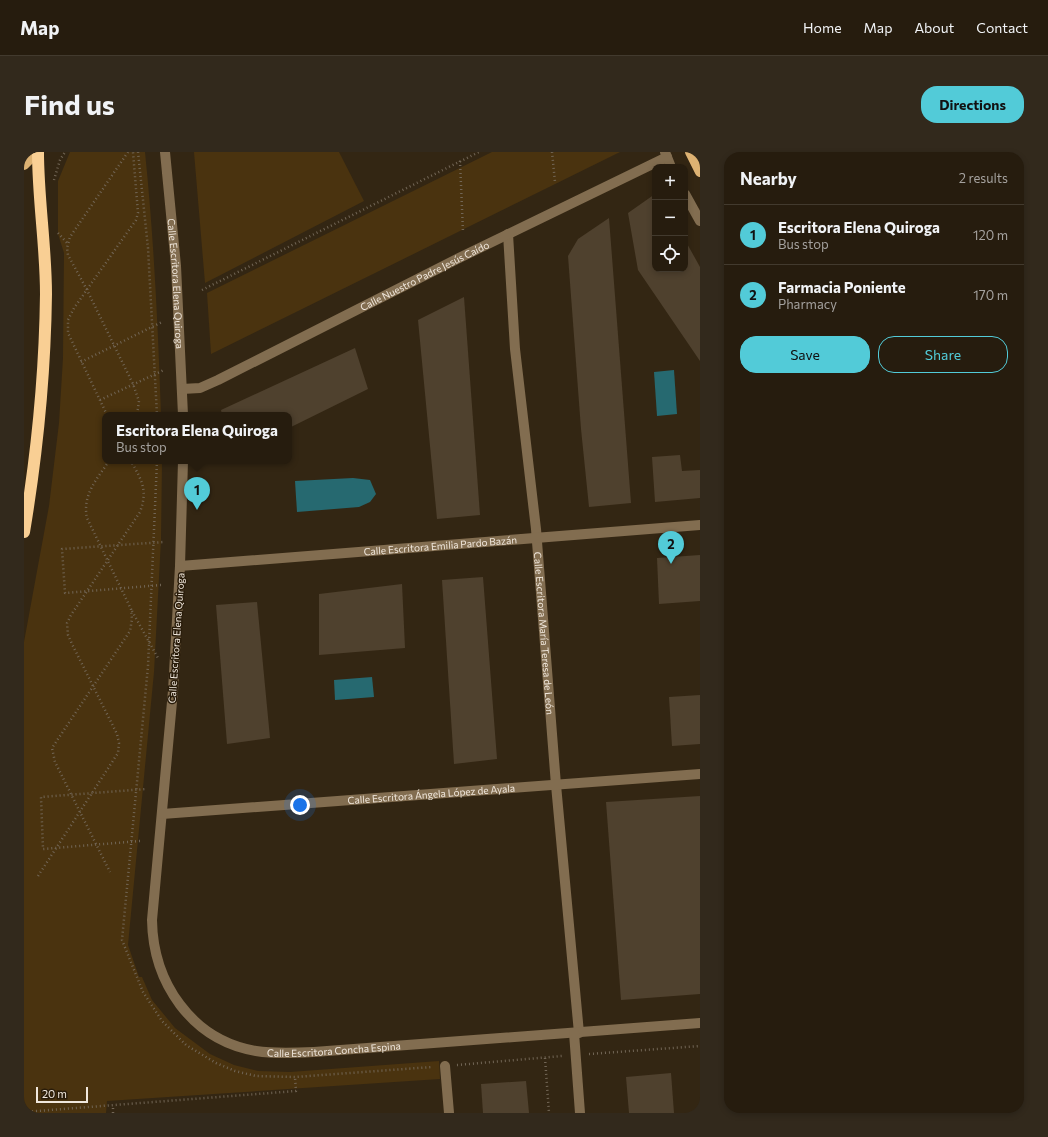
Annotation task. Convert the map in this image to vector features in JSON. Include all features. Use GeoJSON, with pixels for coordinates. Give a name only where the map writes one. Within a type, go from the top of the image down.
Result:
{"type":"FeatureCollection","features":[{"type":"Feature","properties":{"kind":"highway"},"geometry":{"type":"LineString","coordinates":[[24,532],[36,449],[46,293],[38,152]]}},
{"type":"Feature","properties":{"kind":"main road"},"geometry":{"type":"LineString","coordinates":[[24,165],[38,152]]}},
{"type":"Feature","properties":{"kind":"main road"},"geometry":{"type":"LineString","coordinates":[[690,152],[700,172]]}},
{"type":"Feature","properties":{"kind":"street","name":"Calle Escritora Elena Quiroga"},"geometry":{"type":"LineString","coordinates":[[165,152],[176,266],[183,412]]}},
{"type":"Feature","properties":{"kind":"street","name":"Calle Nuestro Padre Jesús Caído"},"geometry":{"type":"LineString","coordinates":[[182,389],[200,388],[218,380],[666,155]]}},
{"type":"Feature","properties":{"kind":"street"},"geometry":{"type":"LineString","coordinates":[[666,155],[670,164]]}},
{"type":"Feature","properties":{"kind":"street"},"geometry":{"type":"LineString","coordinates":[[688,199],[700,221]]}},
{"type":"Feature","properties":{"kind":"street","name":"Calle Escritora María Teresa de León"},"geometry":{"type":"LineString","coordinates":[[508,234],[516,349],[537,539],[576,1033],[575,1055],[580,1113]]}},
{"type":"Feature","properties":{"kind":"street","name":"Calle Escritora Elena Quiroga"},"geometry":{"type":"LineString","coordinates":[[162,814],[173,691],[180,566],[183,464]]}},
{"type":"Feature","properties":{"kind":"street","name":"Calle Escritora Emilia Pardo Bazán"},"geometry":{"type":"LineString","coordinates":[[180,566],[700,525]]}},
{"type":"Feature","properties":{"kind":"street","name":"Calle Escritora Ángela López de Ayala"},"geometry":{"type":"LineString","coordinates":[[162,814],[700,774]]}},
{"type":"Feature","properties":{"kind":"street","name":"Calle Escritora Concha Espina"},"geometry":{"type":"LineString","coordinates":[[162,814],[152,920],[152,939],[156,956],[168,989],[177,1002],[200,1026],[232,1044],[255,1051],[276,1053],[576,1033],[700,1023]]}},
{"type":"Feature","properties":{"kind":"street"},"geometry":{"type":"LineString","coordinates":[[445,1066],[449,1113]]}},
{"type":"Feature","properties":{"kind":"path"},"geometry":{"type":"LineString","coordinates":[[54,187],[54,180],[60,160],[65,152]]}},
{"type":"Feature","properties":{"kind":"path"},"geometry":{"type":"LineString","coordinates":[[128,152],[70,237],[68,255],[88,290],[133,384],[139,401],[137,412]]}},
{"type":"Feature","properties":{"kind":"path"},"geometry":{"type":"LineString","coordinates":[[106,412],[68,333],[68,320],[74,308],[136,220],[138,213],[133,152]]}},
{"type":"Feature","properties":{"kind":"path"},"geometry":{"type":"LineString","coordinates":[[138,152],[148,248],[157,412]]}},
{"type":"Feature","properties":{"kind":"path"},"geometry":{"type":"LineString","coordinates":[[202,290],[479,152]]}},
{"type":"Feature","properties":{"kind":"path"},"geometry":{"type":"LineString","coordinates":[[552,152],[555,182]]}},
{"type":"Feature","properties":{"kind":"path"},"geometry":{"type":"LineString","coordinates":[[460,161],[463,232]]}},
{"type":"Feature","properties":{"kind":"path"},"geometry":{"type":"LineString","coordinates":[[57,231],[68,245]]}},
{"type":"Feature","properties":{"kind":"path"},"geometry":{"type":"LineString","coordinates":[[81,362],[162,322]]}},
{"type":"Feature","properties":{"kind":"path"},"geometry":{"type":"LineString","coordinates":[[100,400],[164,370]]}},
{"type":"Feature","properties":{"kind":"path"},"geometry":{"type":"LineString","coordinates":[[107,464],[89,491],[84,508],[87,518],[131,609],[158,658]]}},
{"type":"Feature","properties":{"kind":"path"},"geometry":{"type":"LineString","coordinates":[[38,876],[115,760],[118,753],[119,743],[117,734],[72,644],[68,635],[67,624],[86,591],[140,512],[145,499],[142,481],[133,464]]}},
{"type":"Feature","properties":{"kind":"path"},"geometry":{"type":"LineString","coordinates":[[157,464],[149,642],[137,790],[122,940],[143,992],[154,1010],[186,1045],[216,1063],[235,1071],[256,1076],[295,1077],[700,1046]]}},
{"type":"Feature","properties":{"kind":"path"},"geometry":{"type":"LineString","coordinates":[[162,585],[65,593],[62,549],[164,542]]}},
{"type":"Feature","properties":{"kind":"path"},"geometry":{"type":"LineString","coordinates":[[110,872],[55,762],[52,748],[130,631],[132,619],[131,609]]}},
{"type":"Feature","properties":{"kind":"path"},"geometry":{"type":"LineString","coordinates":[[140,841],[43,849],[41,797],[146,789]]}},
{"type":"Feature","properties":{"kind":"path"},"geometry":{"type":"LineString","coordinates":[[545,1058],[549,1113]]}},
{"type":"Feature","properties":{"kind":"path"},"geometry":{"type":"LineString","coordinates":[[25,1112],[296,1091],[295,1077]]}},
{"type":"Feature","properties":{"kind":"path"},"geometry":{"type":"LineString","coordinates":[[113,1105],[113,1113]]}},
{"type":"Feature","properties":{"kind":"shaded area"},"geometry":{"type":"Polygon","coordinates":[[[70,152],[145,152],[151,218],[161,412],[102,412],[102,464],[162,464],[161,539],[154,672],[128,945],[139,977],[142,977],[152,1000],[175,1028],[210,1054],[234,1065],[258,1071],[290,1072],[439,1061],[440,1079],[107,1101],[106,1113],[24,1113],[24,642],[49,506],[59,423],[63,358],[64,253],[58,234],[58,181],[70,152]]]}},
{"type":"Feature","properties":{"kind":"shaded area"},"geometry":{"type":"Polygon","coordinates":[[[194,152],[339,152],[364,201],[205,283],[194,152]]]}},
{"type":"Feature","properties":{"kind":"shaded area"},"geometry":{"type":"Polygon","coordinates":[[[492,152],[620,152],[211,354],[207,293],[492,152]]]}},
{"type":"Feature","properties":{"kind":"water"},"geometry":{"type":"Polygon","coordinates":[[[674,370],[677,414],[657,416],[654,372],[674,370]]]}},
{"type":"Feature","properties":{"kind":"water"},"geometry":{"type":"Polygon","coordinates":[[[353,478],[370,480],[376,494],[370,502],[359,507],[297,512],[295,481],[353,478]]]}},
{"type":"Feature","properties":{"kind":"water"},"geometry":{"type":"Polygon","coordinates":[[[372,677],[374,697],[335,700],[334,680],[372,677]]]}},
{"type":"Feature","properties":{"kind":"building"},"geometry":{"type":"Polygon","coordinates":[[[652,196],[652,272],[688,272],[688,245],[700,267],[700,361],[638,270],[628,213],[652,196]]]}},
{"type":"Feature","properties":{"kind":"building"},"geometry":{"type":"Polygon","coordinates":[[[609,218],[631,503],[589,507],[581,429],[568,256],[578,239],[609,218]]]}},
{"type":"Feature","properties":{"kind":"building"},"geometry":{"type":"Polygon","coordinates":[[[464,297],[480,515],[437,519],[418,320],[464,297]]]}},
{"type":"Feature","properties":{"kind":"building"},"geometry":{"type":"Polygon","coordinates":[[[355,348],[368,389],[292,427],[292,412],[221,412],[221,410],[355,348]]]}},
{"type":"Feature","properties":{"kind":"building"},"geometry":{"type":"Polygon","coordinates":[[[680,455],[682,471],[700,470],[700,498],[655,502],[652,457],[680,455]]]}},
{"type":"Feature","properties":{"kind":"building"},"geometry":{"type":"Polygon","coordinates":[[[700,555],[700,601],[659,604],[657,558],[700,555]]]}},
{"type":"Feature","properties":{"kind":"building"},"geometry":{"type":"Polygon","coordinates":[[[483,577],[497,759],[454,764],[442,580],[483,577]]]}},
{"type":"Feature","properties":{"kind":"building"},"geometry":{"type":"Polygon","coordinates":[[[402,584],[405,648],[319,655],[319,594],[402,584]]]}},
{"type":"Feature","properties":{"kind":"building"},"geometry":{"type":"Polygon","coordinates":[[[257,602],[270,738],[227,744],[216,605],[257,602]]]}},
{"type":"Feature","properties":{"kind":"building"},"geometry":{"type":"Polygon","coordinates":[[[700,695],[700,744],[672,746],[669,697],[700,695]]]}},
{"type":"Feature","properties":{"kind":"building"},"geometry":{"type":"Polygon","coordinates":[[[700,796],[700,994],[621,1000],[606,802],[700,796]]]}},
{"type":"Feature","properties":{"kind":"building"},"geometry":{"type":"Polygon","coordinates":[[[671,1073],[674,1113],[629,1113],[626,1077],[671,1073]]]}},
{"type":"Feature","properties":{"kind":"building"},"geometry":{"type":"Polygon","coordinates":[[[526,1081],[529,1113],[483,1113],[481,1084],[526,1081]]]}},
{"type":"Feature","properties":{"kind":"place","name":"Escritora Elena Quiroga"},"geometry":{"type":"Point","coordinates":[197,510]}},
{"type":"Feature","properties":{"kind":"place","name":"Farmacia Poniente"},"geometry":{"type":"Point","coordinates":[671,564]}}]}
